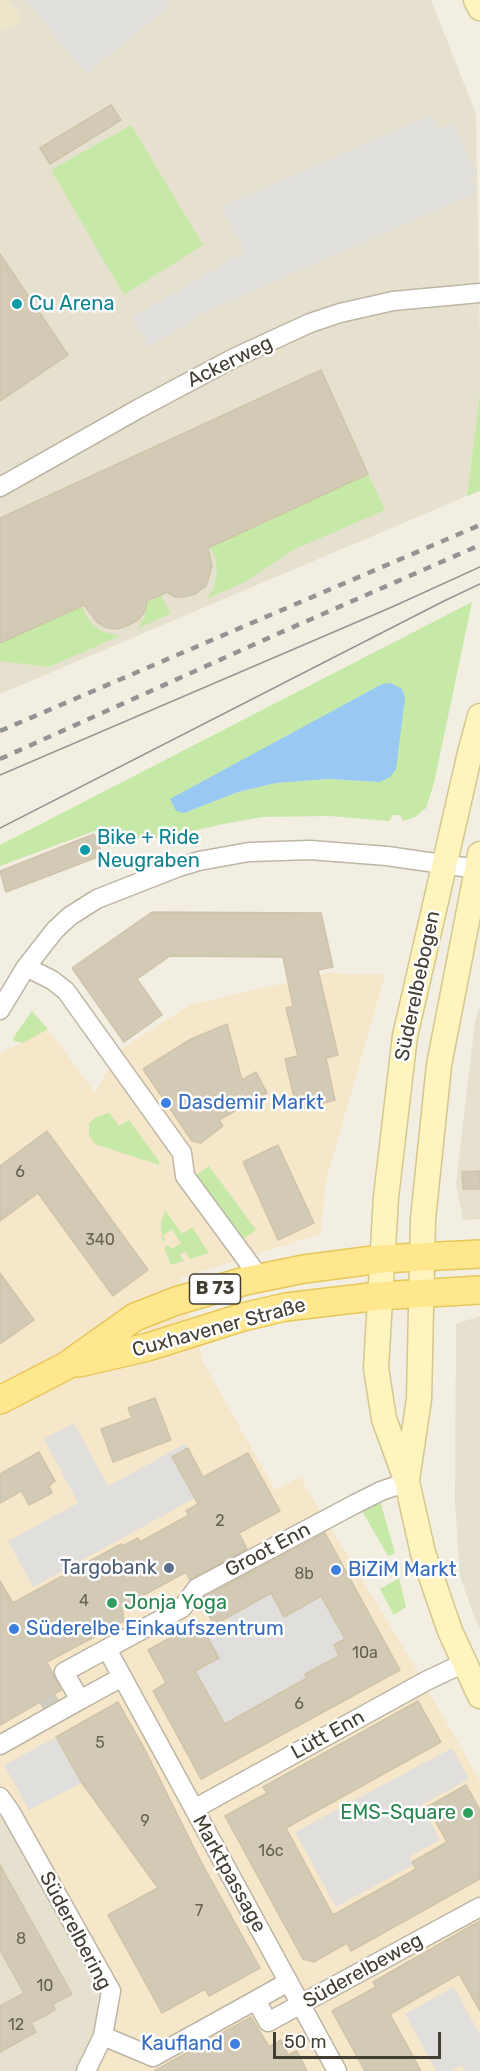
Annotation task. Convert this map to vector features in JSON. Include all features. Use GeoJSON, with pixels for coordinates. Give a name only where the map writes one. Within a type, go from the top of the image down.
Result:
{"type":"FeatureCollection","features":[{"type":"Feature","properties":{"kind":"main road"},"geometry":{"type":"LineString","coordinates":[[476,0],[480,8]]}},
{"type":"Feature","properties":{"kind":"main road","name":"Süderelbebogen"},"geometry":{"type":"LineString","coordinates":[[407,1482],[384,1419],[376,1368],[388,1171],[405,1036],[480,716]]}},
{"type":"Feature","properties":{"kind":"main road","name":"Süderelbebogen"},"geometry":{"type":"LineString","coordinates":[[407,1482],[419,1399],[423,1219],[439,1065],[479,862]]}},
{"type":"Feature","properties":{"kind":"main road","name":"Cuxhavener Straße"},"geometry":{"type":"LineString","coordinates":[[0,1400],[66,1366],[135,1317],[176,1300],[285,1272],[381,1259],[480,1254]]}},
{"type":"Feature","properties":{"kind":"main road","name":"Cuxhavener Straße"},"geometry":{"type":"LineString","coordinates":[[66,1366],[148,1347],[243,1317],[286,1307],[379,1296],[480,1290]]}},
{"type":"Feature","properties":{"kind":"main road"},"geometry":{"type":"LineString","coordinates":[[407,1482],[423,1553],[438,1600],[480,1696]]}},
{"type":"Feature","properties":{"kind":"street","name":"Ackerweg"},"geometry":{"type":"LineString","coordinates":[[0,487],[234,358],[310,323],[340,313],[393,301],[480,293]]}},
{"type":"Feature","properties":{"kind":"street"},"geometry":{"type":"LineString","coordinates":[[0,1010],[26,967],[55,930],[83,906],[147,878],[199,861],[249,852],[310,850],[358,853],[445,864],[479,862]]}},
{"type":"Feature","properties":{"kind":"street"},"geometry":{"type":"LineString","coordinates":[[26,967],[52,980],[66,991],[182,1153],[185,1176],[260,1278]]}},
{"type":"Feature","properties":{"kind":"street","name":"Groot Enn"},"geometry":{"type":"LineString","coordinates":[[80,1700],[59,1674],[182,1608],[197,1588],[372,1495],[407,1482]]}},
{"type":"Feature","properties":{"kind":"street"},"geometry":{"type":"LineString","coordinates":[[0,1745],[122,1677],[107,1649]]}},
{"type":"Feature","properties":{"kind":"street","name":"Lütt Enn"},"geometry":{"type":"LineString","coordinates":[[194,1809],[426,1681],[464,1663]]}},
{"type":"Feature","properties":{"kind":"street","name":"Marktpassage"},"geometry":{"type":"LineString","coordinates":[[122,1677],[337,2071]]}},
{"type":"Feature","properties":{"kind":"street","name":"Süderelbering"},"geometry":{"type":"LineString","coordinates":[[0,1797],[111,1991],[103,2036],[86,2071]]}},
{"type":"Feature","properties":{"kind":"street","name":"Süderelbeweg"},"geometry":{"type":"LineString","coordinates":[[256,2000],[268,2022],[480,1907]]}},
{"type":"Feature","properties":{"kind":"street","name":"Süderelbeweg"},"geometry":{"type":"LineString","coordinates":[[103,2036],[153,2056],[288,1982]]}},
{"type":"Feature","properties":{"kind":"shaded area"},"geometry":{"type":"Polygon","coordinates":[[[0,0],[431,0],[476,114],[480,391],[467,496],[0,694],[0,0]]]}},
{"type":"Feature","properties":{"kind":"shaded area"},"geometry":{"type":"Polygon","coordinates":[[[0,0],[8,0],[24,20],[0,32],[0,0]]]}},
{"type":"Feature","properties":{"kind":"shaded area"},"geometry":{"type":"Polygon","coordinates":[[[26,0],[165,0],[170,6],[86,74],[26,0]]]}},
{"type":"Feature","properties":{"kind":"shaded area"},"geometry":{"type":"Polygon","coordinates":[[[431,115],[438,129],[454,124],[476,174],[470,178],[476,193],[205,312],[149,347],[132,317],[245,252],[221,207],[431,115]]]}},
{"type":"Feature","properties":{"kind":"shaded area"},"geometry":{"type":"Polygon","coordinates":[[[328,973],[385,975],[325,1184],[321,1234],[180,1278],[203,1362],[275,1490],[300,1477],[412,1662],[480,1781],[480,2071],[88,2071],[112,1991],[0,1797],[0,1053],[48,1029],[95,1093],[118,1051],[190,1005],[328,973]]]}},
{"type":"Feature","properties":{"kind":"shaded area"},"geometry":{"type":"Polygon","coordinates":[[[480,1006],[480,1219],[463,1220],[456,1183],[475,1022],[480,1006]]]}},
{"type":"Feature","properties":{"kind":"shaded area"},"geometry":{"type":"Polygon","coordinates":[[[480,1316],[480,1628],[460,1576],[455,1504],[456,1324],[480,1316]]]}},
{"type":"Feature","properties":{"kind":"shaded area"},"geometry":{"type":"Polygon","coordinates":[[[74,1423],[108,1486],[185,1444],[210,1490],[33,1587],[8,1541],[78,1503],[44,1439],[74,1423]]]}},
{"type":"Feature","properties":{"kind":"shaded area"},"geometry":{"type":"Polygon","coordinates":[[[351,1579],[364,1604],[335,1620],[345,1639],[334,1645],[342,1661],[305,1674],[307,1678],[225,1724],[195,1671],[207,1637],[230,1624],[227,1617],[271,1593],[285,1616],[351,1579]]]}},
{"type":"Feature","properties":{"kind":"shaded area"},"geometry":{"type":"Polygon","coordinates":[[[56,1737],[82,1783],[29,1810],[4,1765],[56,1737]]]}},
{"type":"Feature","properties":{"kind":"shaded area"},"geometry":{"type":"Polygon","coordinates":[[[452,1748],[469,1779],[421,1805],[440,1840],[409,1857],[413,1865],[336,1907],[295,1832],[452,1748]]]}},
{"type":"Feature","properties":{"kind":"shaded area"},"geometry":{"type":"Polygon","coordinates":[[[0,1797],[110,1991],[86,2071],[0,2071],[0,1797]]]}},
{"type":"Feature","properties":{"kind":"shaded area"},"geometry":{"type":"Polygon","coordinates":[[[454,1987],[480,2035],[480,2071],[465,2071],[461,2065],[451,2071],[436,2071],[405,2014],[454,1987]]]}},
{"type":"Feature","properties":{"kind":"green space"},"geometry":{"type":"Polygon","coordinates":[[[131,125],[203,245],[124,295],[51,170],[131,125]]]}},
{"type":"Feature","properties":{"kind":"green space"},"geometry":{"type":"Polygon","coordinates":[[[480,391],[480,491],[467,496],[480,391]]]}},
{"type":"Feature","properties":{"kind":"green space"},"geometry":{"type":"Polygon","coordinates":[[[368,474],[385,510],[293,550],[245,582],[206,599],[212,591],[217,576],[216,560],[210,547],[368,474]]]}},
{"type":"Feature","properties":{"kind":"green space"},"geometry":{"type":"Polygon","coordinates":[[[160,595],[171,614],[138,628],[144,617],[147,601],[160,595]]]}},
{"type":"Feature","properties":{"kind":"green space"},"geometry":{"type":"Polygon","coordinates":[[[472,602],[434,783],[426,808],[415,817],[403,821],[400,815],[393,815],[389,821],[329,816],[263,817],[193,831],[173,838],[135,838],[108,847],[100,829],[0,866],[0,845],[472,602]],[[382,684],[171,799],[184,813],[238,792],[276,783],[328,779],[380,782],[382,684]]]}},
{"type":"Feature","properties":{"kind":"green space"},"geometry":{"type":"Polygon","coordinates":[[[82,606],[93,625],[101,631],[120,636],[49,667],[0,661],[0,643],[82,606]]]}},
{"type":"Feature","properties":{"kind":"green space"},"geometry":{"type":"Polygon","coordinates":[[[32,1011],[48,1029],[23,1043],[14,1041],[13,1038],[32,1011]]]}},
{"type":"Feature","properties":{"kind":"green space"},"geometry":{"type":"Polygon","coordinates":[[[109,1113],[119,1126],[129,1120],[159,1161],[159,1165],[95,1144],[89,1135],[89,1123],[96,1117],[109,1113]]]}},
{"type":"Feature","properties":{"kind":"green space"},"geometry":{"type":"Polygon","coordinates":[[[209,1166],[256,1230],[242,1240],[195,1176],[209,1166]]]}},
{"type":"Feature","properties":{"kind":"green space"},"geometry":{"type":"Polygon","coordinates":[[[165,1210],[182,1234],[192,1227],[209,1253],[190,1259],[185,1251],[180,1255],[184,1261],[171,1265],[164,1248],[168,1245],[172,1249],[181,1243],[172,1229],[163,1236],[165,1240],[162,1242],[161,1222],[165,1210]]]}},
{"type":"Feature","properties":{"kind":"green space"},"geometry":{"type":"Polygon","coordinates":[[[380,1501],[395,1553],[388,1556],[362,1511],[380,1501]]]}},
{"type":"Feature","properties":{"kind":"green space"},"geometry":{"type":"Polygon","coordinates":[[[399,1578],[406,1607],[394,1615],[380,1589],[399,1578]]]}},
{"type":"Feature","properties":{"kind":"water"},"geometry":{"type":"Polygon","coordinates":[[[391,683],[402,689],[405,698],[396,769],[390,777],[380,782],[328,779],[276,783],[238,792],[184,813],[176,811],[170,799],[382,684],[391,683]]]}},
{"type":"Feature","properties":{"kind":"building"},"geometry":{"type":"Polygon","coordinates":[[[111,105],[121,120],[50,164],[40,148],[111,105]]]}},
{"type":"Feature","properties":{"kind":"building","name":"Cu Arena"},"geometry":{"type":"Polygon","coordinates":[[[0,254],[68,355],[0,401],[0,254]]]}},
{"type":"Feature","properties":{"kind":"building"},"geometry":{"type":"Polygon","coordinates":[[[321,370],[368,474],[208,548],[212,566],[206,586],[195,594],[175,597],[167,592],[147,601],[145,611],[139,619],[129,625],[117,629],[107,628],[97,622],[84,605],[0,643],[0,518],[321,370]]]}},
{"type":"Feature","properties":{"kind":"building"},"geometry":{"type":"Polygon","coordinates":[[[94,834],[103,855],[6,892],[0,871],[94,834]]]}},
{"type":"Feature","properties":{"kind":"building"},"geometry":{"type":"Polygon","coordinates":[[[152,912],[321,913],[333,967],[318,970],[338,1055],[326,1058],[335,1100],[297,1110],[285,1059],[298,1056],[286,1008],[293,1006],[283,957],[170,956],[137,979],[162,1015],[124,1042],[72,968],[152,912]]]}},
{"type":"Feature","properties":{"kind":"building"},"geometry":{"type":"Polygon","coordinates":[[[227,1024],[242,1080],[256,1072],[267,1093],[219,1120],[223,1126],[201,1143],[192,1141],[143,1069],[191,1039],[227,1024]]]}},
{"type":"Feature","properties":{"kind":"building"},"geometry":{"type":"Polygon","coordinates":[[[47,1131],[148,1270],[113,1296],[38,1193],[0,1221],[0,1166],[47,1131]]]}},
{"type":"Feature","properties":{"kind":"building"},"geometry":{"type":"Polygon","coordinates":[[[278,1145],[314,1223],[278,1240],[243,1162],[278,1145]]]}},
{"type":"Feature","properties":{"kind":"building"},"geometry":{"type":"Polygon","coordinates":[[[480,1171],[480,1189],[463,1189],[462,1172],[480,1171]]]}},
{"type":"Feature","properties":{"kind":"building"},"geometry":{"type":"Polygon","coordinates":[[[0,1273],[34,1320],[0,1344],[0,1273]]]}},
{"type":"Feature","properties":{"kind":"building"},"geometry":{"type":"Polygon","coordinates":[[[155,1398],[171,1440],[113,1462],[101,1429],[132,1418],[128,1408],[155,1398]]]}},
{"type":"Feature","properties":{"kind":"building"},"geometry":{"type":"Polygon","coordinates":[[[188,1448],[203,1477],[248,1453],[280,1511],[239,1533],[247,1549],[190,1580],[186,1572],[122,1607],[124,1621],[47,1662],[61,1690],[0,1725],[0,1581],[13,1603],[121,1544],[123,1546],[138,1538],[140,1542],[189,1515],[186,1511],[198,1504],[172,1457],[188,1448]]]}},
{"type":"Feature","properties":{"kind":"building"},"geometry":{"type":"Polygon","coordinates":[[[39,1452],[55,1481],[49,1486],[52,1493],[29,1505],[21,1491],[0,1503],[0,1474],[39,1452]]]}},
{"type":"Feature","properties":{"kind":"building"},"geometry":{"type":"Polygon","coordinates":[[[325,1533],[400,1670],[201,1779],[153,1691],[166,1683],[148,1650],[199,1622],[219,1658],[195,1671],[225,1724],[307,1678],[305,1674],[339,1656],[334,1645],[345,1639],[321,1596],[284,1617],[271,1593],[214,1625],[201,1601],[204,1597],[325,1533]]]}},
{"type":"Feature","properties":{"kind":"building"},"geometry":{"type":"Polygon","coordinates":[[[418,1701],[441,1742],[286,1828],[333,1915],[416,1869],[412,1862],[447,1842],[427,1807],[466,1785],[480,1810],[480,1879],[351,1951],[347,1943],[314,1962],[303,1959],[225,1816],[267,1793],[263,1787],[418,1701]]]}},
{"type":"Feature","properties":{"kind":"building"},"geometry":{"type":"Polygon","coordinates":[[[118,1702],[144,1748],[199,1858],[260,1968],[209,1996],[205,1989],[162,2013],[108,1915],[158,1888],[82,1783],[56,1737],[118,1702]]]}},
{"type":"Feature","properties":{"kind":"building"},"geometry":{"type":"Polygon","coordinates":[[[0,1865],[72,1994],[53,2004],[55,2010],[31,2023],[36,2032],[0,2052],[0,2006],[24,1993],[0,1950],[0,1865]]]}},
{"type":"Feature","properties":{"kind":"building"},"geometry":{"type":"Polygon","coordinates":[[[480,1921],[480,2011],[459,1974],[390,2014],[421,2071],[365,2071],[332,2011],[376,1987],[373,1982],[480,1921]]]}},
{"type":"Feature","properties":{"kind":"building","name":"Kaufland"},"geometry":{"type":"Polygon","coordinates":[[[251,2017],[269,2047],[281,2040],[288,2055],[297,2051],[307,2071],[154,2071],[251,2017]]]}},
{"type":"Feature","properties":{"kind":"tunnel"},"geometry":{"type":"LineString","coordinates":[[47,1698],[56,1713]]}},
{"type":"Feature","properties":{"kind":"tram line"},"geometry":{"type":"LineString","coordinates":[[0,775],[480,567]]}},
{"type":"Feature","properties":{"kind":"tram line"},"geometry":{"type":"LineString","coordinates":[[0,828],[480,584]]}},
{"type":"Feature","properties":{"kind":"railway"},"geometry":{"type":"LineString","coordinates":[[0,731],[480,525]]}},
{"type":"Feature","properties":{"kind":"railway"},"geometry":{"type":"LineString","coordinates":[[0,759],[480,545]]}},
{"type":"Feature","properties":{"kind":"place","name":"Cu Arena"},"geometry":{"type":"Point","coordinates":[17,304]}},
{"type":"Feature","properties":{"kind":"place","name":"Bike + Ride Neugraben"},"geometry":{"type":"Point","coordinates":[85,850]}},
{"type":"Feature","properties":{"kind":"place","name":"Dasdemir Markt"},"geometry":{"type":"Point","coordinates":[166,1103]}},
{"type":"Feature","properties":{"kind":"place","name":"Targobank"},"geometry":{"type":"Point","coordinates":[169,1568]}},
{"type":"Feature","properties":{"kind":"place","name":"BiZiM Markt"},"geometry":{"type":"Point","coordinates":[336,1570]}},
{"type":"Feature","properties":{"kind":"place","name":"Jonja Yoga"},"geometry":{"type":"Point","coordinates":[112,1603]}},
{"type":"Feature","properties":{"kind":"place","name":"Süderelbe Einkaufszentrum"},"geometry":{"type":"Point","coordinates":[14,1629]}},
{"type":"Feature","properties":{"kind":"place","name":"EMS-Square"},"geometry":{"type":"Point","coordinates":[468,1813]}},
{"type":"Feature","properties":{"kind":"place","name":"Kaufland"},"geometry":{"type":"Point","coordinates":[235,2044]}}]}
